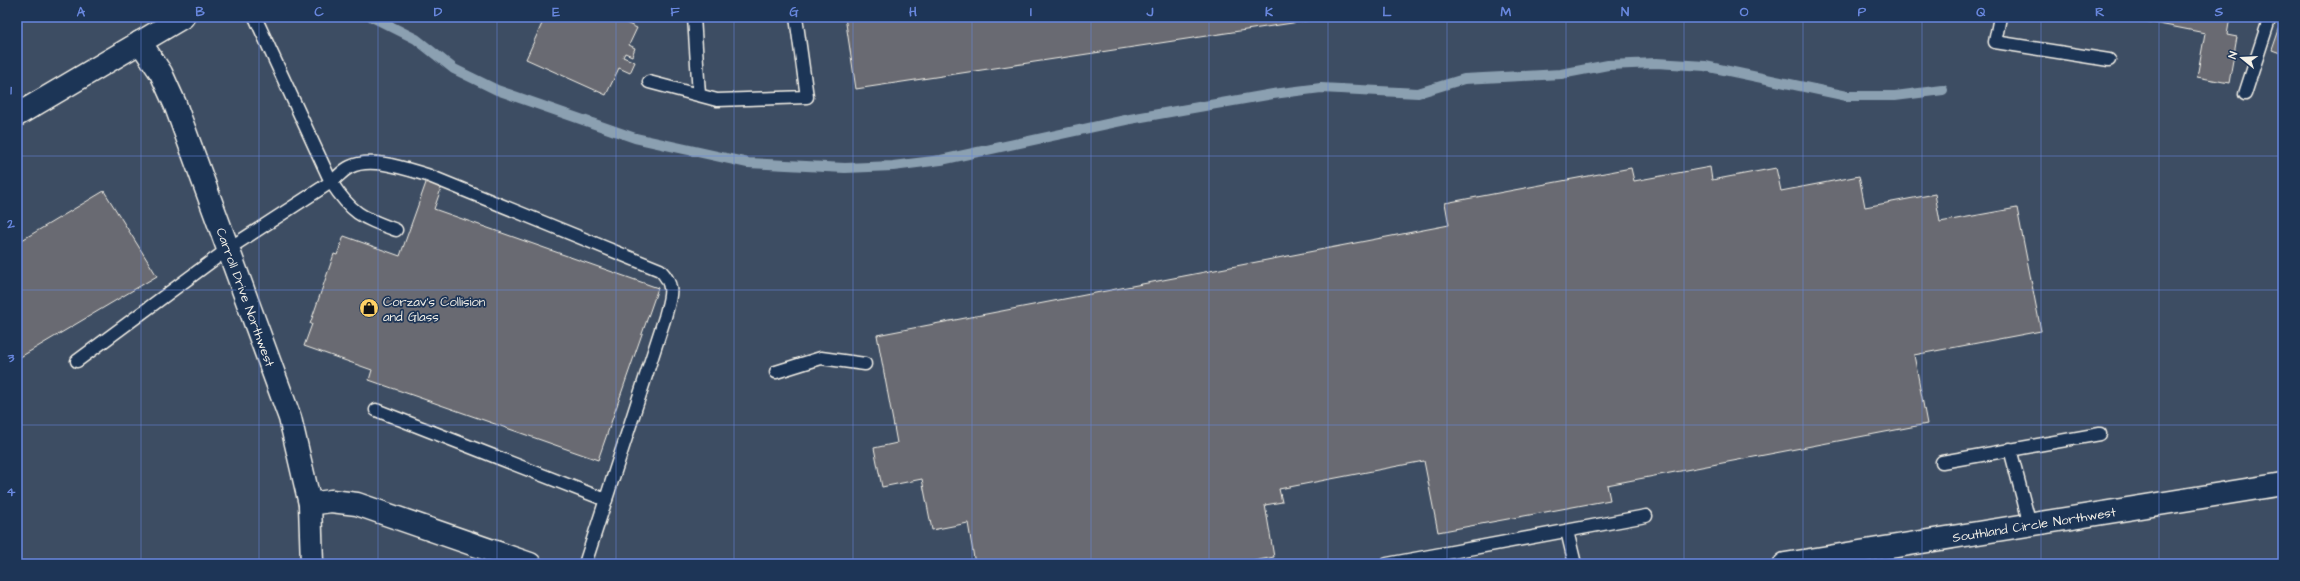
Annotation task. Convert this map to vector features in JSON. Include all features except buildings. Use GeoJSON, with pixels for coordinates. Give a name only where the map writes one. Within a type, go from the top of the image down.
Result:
{"type":"FeatureCollection","features":[{"type":"Feature","properties":{"kind":"street"},"geometry":{"type":"LineString","coordinates":[[17,115],[183,17]]}},
{"type":"Feature","properties":{"kind":"street","name":"Carroll Drive Northwest"},"geometry":{"type":"LineString","coordinates":[[140,42],[161,74],[175,104],[290,418],[310,504],[312,564]]}},
{"type":"Feature","properties":{"kind":"street","name":"Southland Circle Northwest"},"geometry":{"type":"LineString","coordinates":[[1785,564],[1848,559],[2030,525],[2283,484]]}},
{"type":"Feature","properties":{"kind":"street"},"geometry":{"type":"LineString","coordinates":[[310,504],[331,501],[357,504],[530,564]]}},
{"type":"Feature","properties":{"kind":"lane"},"geometry":{"type":"LineString","coordinates":[[255,17],[331,182],[352,210],[364,218],[396,230]]}},
{"type":"Feature","properties":{"kind":"lane"},"geometry":{"type":"LineString","coordinates":[[694,17],[699,95]]}},
{"type":"Feature","properties":{"kind":"lane"},"geometry":{"type":"LineString","coordinates":[[649,82],[717,100],[808,96],[796,17]]}},
{"type":"Feature","properties":{"kind":"lane"},"geometry":{"type":"LineString","coordinates":[[2000,17],[1995,42],[2109,60]]}},
{"type":"Feature","properties":{"kind":"lane"},"geometry":{"type":"LineString","coordinates":[[2245,94],[2270,17]]}},
{"type":"Feature","properties":{"kind":"lane"},"geometry":{"type":"LineString","coordinates":[[77,361],[228,248],[331,182],[351,166],[375,163],[398,167],[427,176],[660,270],[669,279],[671,294],[665,317],[585,564]]}},
{"type":"Feature","properties":{"kind":"lane"},"geometry":{"type":"LineString","coordinates":[[776,372],[821,358],[865,364]]}},
{"type":"Feature","properties":{"kind":"lane"},"geometry":{"type":"LineString","coordinates":[[376,410],[606,500]]}},
{"type":"Feature","properties":{"kind":"lane"},"geometry":{"type":"LineString","coordinates":[[1942,462],[2100,434]]}},
{"type":"Feature","properties":{"kind":"lane"},"geometry":{"type":"LineString","coordinates":[[2010,449],[2030,525]]}},
{"type":"Feature","properties":{"kind":"lane"},"geometry":{"type":"LineString","coordinates":[[1387,564],[1646,516]]}},
{"type":"Feature","properties":{"kind":"lane"},"geometry":{"type":"LineString","coordinates":[[1567,531],[1576,564]]}},
{"type":"Feature","properties":{"kind":"shaded area"},"geometry":{"type":"Polygon","coordinates":[[[17,17],[2283,17],[2283,564],[17,564],[17,17]]]}},
{"type":"Feature","properties":{"kind":"waterway"},"geometry":{"type":"LineString","coordinates":[[372,17],[416,39],[454,69],[497,90],[635,138],[748,163],[845,168],[893,166],[941,160],[1130,119],[1273,94],[1321,88],[1418,93],[1464,79],[1561,74],[1608,65],[1656,63],[1705,66],[1847,96],[1895,96],[1943,90]]}},
{"type":"Feature","properties":{"kind":"place","name":"Corzav's Collision and Glass"},"geometry":{"type":"Point","coordinates":[369,308]}}]}
